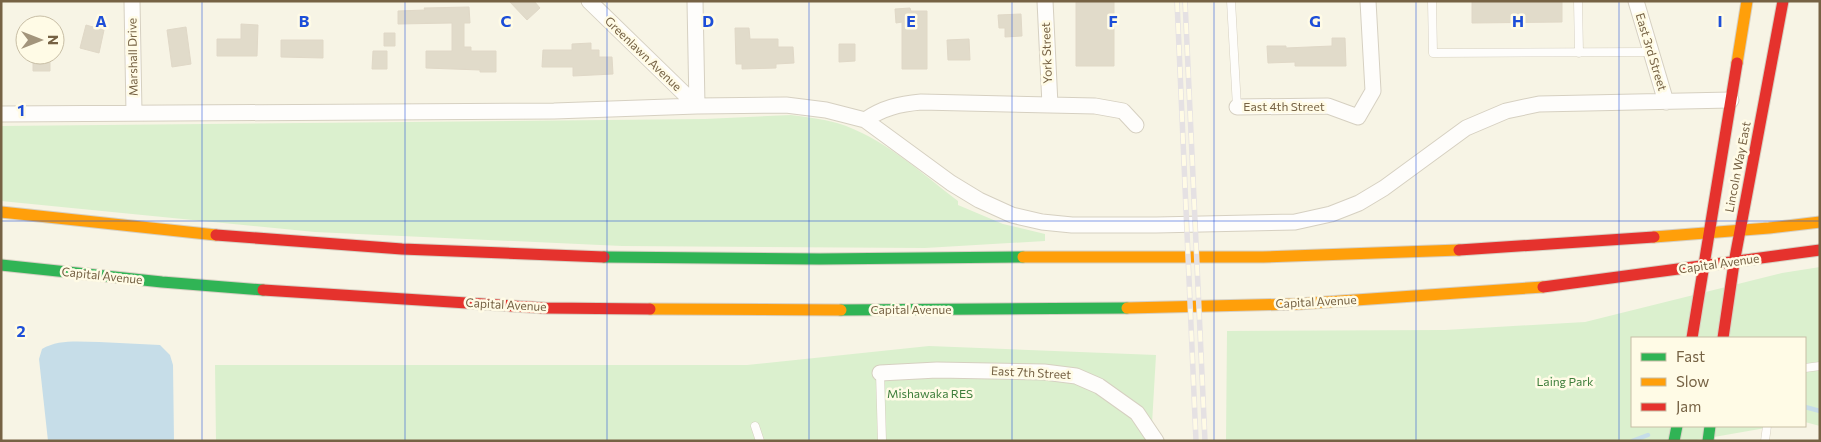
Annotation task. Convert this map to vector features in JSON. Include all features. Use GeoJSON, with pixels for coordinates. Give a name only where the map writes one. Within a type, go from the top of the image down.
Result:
{"type":"FeatureCollection","features":[{"type":"Feature","properties":{"kind":"main road","name":"Lincoln Way East"},"geometry":{"type":"LineString","coordinates":[[1692,337],[1747,1]]}},
{"type":"Feature","properties":{"kind":"main road","name":"Lincoln Way East"},"geometry":{"type":"LineString","coordinates":[[1723,337],[1734,263],[1783,1]]}},
{"type":"Feature","properties":{"kind":"main road"},"geometry":{"type":"LineString","coordinates":[[1,212],[120,227],[402,249],[719,259],[1262,257],[1522,248],[1710,231],[1790,227],[1820,222]]}},
{"type":"Feature","properties":{"kind":"main road","name":"Capital Avenue"},"geometry":{"type":"LineString","coordinates":[[1,265],[162,282],[307,294],[545,308],[731,310],[1089,309],[1298,304],[1441,296],[1557,286],[1820,250]]}},
{"type":"Feature","properties":{"kind":"main road"},"geometry":{"type":"LineString","coordinates":[[1674,441],[1677,427]]}},
{"type":"Feature","properties":{"kind":"main road"},"geometry":{"type":"LineString","coordinates":[[1708,441],[1710,427]]}},
{"type":"Feature","properties":{"kind":"street","name":"Marshall Drive"},"geometry":{"type":"LineString","coordinates":[[132,1],[134,113]]}},
{"type":"Feature","properties":{"kind":"street","name":"Greenlawn Avenue"},"geometry":{"type":"LineString","coordinates":[[589,1],[697,106]]}},
{"type":"Feature","properties":{"kind":"street"},"geometry":{"type":"LineString","coordinates":[[695,1],[697,106]]}},
{"type":"Feature","properties":{"kind":"street","name":"York Street"},"geometry":{"type":"LineString","coordinates":[[1045,1],[1050,105]]}},
{"type":"Feature","properties":{"kind":"street","name":"East 4th Street"},"geometry":{"type":"LineString","coordinates":[[1237,107],[1328,106],[1358,117],[1373,91],[1368,1]]}},
{"type":"Feature","properties":{"kind":"street","name":"East 3rd Street"},"geometry":{"type":"LineString","coordinates":[[1636,1],[1666,102]]}},
{"type":"Feature","properties":{"kind":"street"},"geometry":{"type":"LineString","coordinates":[[1,114],[554,111],[786,105],[826,110],[865,120],[951,183],[979,200],[1020,216],[1042,222],[1072,224],[1262,224],[1295,222],[1330,214],[1358,203],[1384,188],[1466,128],[1506,111],[1539,104],[1731,100]]}},
{"type":"Feature","properties":{"kind":"street"},"geometry":{"type":"LineString","coordinates":[[865,120],[897,104],[921,102],[1095,106],[1123,111],[1136,125]]}},
{"type":"Feature","properties":{"kind":"street","name":"East 7th Street"},"geometry":{"type":"LineString","coordinates":[[880,372],[947,370],[1044,372],[1076,376],[1099,386],[1137,413],[1156,441]]}},
{"type":"Feature","properties":{"kind":"lane"},"geometry":{"type":"LineString","coordinates":[[1230,1],[1237,107]]}},
{"type":"Feature","properties":{"kind":"lane"},"geometry":{"type":"LineString","coordinates":[[1432,1],[1433,53],[1651,52]]}},
{"type":"Feature","properties":{"kind":"lane"},"geometry":{"type":"LineString","coordinates":[[1578,1],[1579,53]]}},
{"type":"Feature","properties":{"kind":"lane"},"geometry":{"type":"LineString","coordinates":[[1806,368],[1820,366]]}},
{"type":"Feature","properties":{"kind":"lane"},"geometry":{"type":"LineString","coordinates":[[880,372],[882,441]]}},
{"type":"Feature","properties":{"kind":"lane"},"geometry":{"type":"LineString","coordinates":[[755,426],[760,441]]}},
{"type":"Feature","properties":{"kind":"lane"},"geometry":{"type":"LineString","coordinates":[[1765,441],[1768,427]]}},
{"type":"Feature","properties":{"kind":"green space"},"geometry":{"type":"Polygon","coordinates":[[[791,115],[820,119],[854,129],[900,156],[958,201],[958,205],[1003,224],[1045,234],[1045,241],[925,248],[622,246],[315,232],[1,201],[1,126],[705,119],[791,115]]]}},
{"type":"Feature","properties":{"kind":"green space","name":"Laing Park"},"geometry":{"type":"Polygon","coordinates":[[[1820,267],[1820,426],[1806,422],[1806,337],[1631,337],[1631,427],[1771,427],[1691,441],[1226,441],[1227,331],[1445,330],[1585,322],[1782,273],[1820,267]]]}},
{"type":"Feature","properties":{"kind":"green space","name":"Mishawaka RES"},"geometry":{"type":"Polygon","coordinates":[[[929,346],[1156,355],[1151,441],[216,441],[215,365],[747,365],[929,346]]]}},
{"type":"Feature","properties":{"kind":"water"},"geometry":{"type":"Polygon","coordinates":[[[62,342],[160,345],[170,355],[173,365],[174,441],[48,441],[39,359],[42,349],[62,342]]]}},
{"type":"Feature","properties":{"kind":"building"},"geometry":{"type":"Polygon","coordinates":[[[509,1],[534,1],[540,8],[527,20],[509,1]]]}},
{"type":"Feature","properties":{"kind":"building"},"geometry":{"type":"Polygon","coordinates":[[[1076,1],[1114,1],[1114,66],[1076,66],[1076,1]]]}},
{"type":"Feature","properties":{"kind":"building"},"geometry":{"type":"Polygon","coordinates":[[[1472,1],[1562,1],[1562,22],[1472,23],[1472,1]]]}},
{"type":"Feature","properties":{"kind":"building"},"geometry":{"type":"Polygon","coordinates":[[[469,7],[470,23],[464,23],[464,47],[471,47],[471,51],[496,51],[496,72],[426,68],[426,51],[452,51],[452,23],[398,24],[398,11],[425,10],[424,8],[469,7]]]}},
{"type":"Feature","properties":{"kind":"building"},"geometry":{"type":"Polygon","coordinates":[[[910,8],[911,11],[927,11],[927,69],[902,69],[902,22],[896,23],[895,9],[910,8]]]}},
{"type":"Feature","properties":{"kind":"building"},"geometry":{"type":"Polygon","coordinates":[[[1021,14],[1022,36],[1005,37],[1005,28],[999,28],[998,15],[1021,14]]]}},
{"type":"Feature","properties":{"kind":"building"},"geometry":{"type":"Polygon","coordinates":[[[241,24],[258,25],[257,56],[217,56],[217,39],[241,39],[241,24]]]}},
{"type":"Feature","properties":{"kind":"building"},"geometry":{"type":"Polygon","coordinates":[[[86,25],[104,30],[99,53],[80,48],[86,25]]]}},
{"type":"Feature","properties":{"kind":"building"},"geometry":{"type":"Polygon","coordinates":[[[186,27],[191,64],[172,67],[167,30],[186,27]]]}},
{"type":"Feature","properties":{"kind":"building"},"geometry":{"type":"Polygon","coordinates":[[[735,28],[749,28],[750,39],[778,39],[778,47],[793,47],[794,63],[776,64],[776,68],[742,69],[742,64],[736,64],[735,28]]]}},
{"type":"Feature","properties":{"kind":"building"},"geometry":{"type":"Polygon","coordinates":[[[384,33],[395,33],[395,46],[384,46],[384,33]]]}},
{"type":"Feature","properties":{"kind":"building"},"geometry":{"type":"Polygon","coordinates":[[[1332,38],[1345,38],[1346,66],[1295,66],[1295,62],[1268,63],[1267,46],[1286,46],[1286,48],[1332,46],[1332,38]]]}},
{"type":"Feature","properties":{"kind":"building"},"geometry":{"type":"Polygon","coordinates":[[[969,39],[970,60],[948,60],[947,40],[969,39]]]}},
{"type":"Feature","properties":{"kind":"building"},"geometry":{"type":"Polygon","coordinates":[[[281,40],[323,40],[323,58],[281,57],[281,40]]]}},
{"type":"Feature","properties":{"kind":"building"},"geometry":{"type":"Polygon","coordinates":[[[591,43],[591,50],[599,50],[599,57],[612,57],[613,74],[573,76],[573,67],[542,67],[543,50],[572,50],[572,44],[591,43]]]}},
{"type":"Feature","properties":{"kind":"building"},"geometry":{"type":"Polygon","coordinates":[[[839,44],[855,44],[855,61],[839,62],[839,44]]]}},
{"type":"Feature","properties":{"kind":"building"},"geometry":{"type":"Polygon","coordinates":[[[373,51],[387,51],[387,69],[372,69],[373,51]]]}},
{"type":"Feature","properties":{"kind":"building"},"geometry":{"type":"Polygon","coordinates":[[[33,65],[50,65],[50,71],[33,71],[33,65]]]}},
{"type":"Feature","properties":{"kind":"waterway"},"geometry":{"type":"LineString","coordinates":[[1806,407],[1820,411]]}},
{"type":"Feature","properties":{"kind":"waterway"},"geometry":{"type":"LineString","coordinates":[[1632,441],[1648,435]]}},
{"type":"Feature","properties":{"kind":"railway"},"geometry":{"type":"LineString","coordinates":[[1177,1],[1196,441]]}},
{"type":"Feature","properties":{"kind":"railway"},"geometry":{"type":"LineString","coordinates":[[1185,1],[1205,441]]}},
{"type":"Feature","properties":{"kind":"traffic: fast"},"geometry":{"type":"LineString","coordinates":[[604,257],[820,259],[1023,257]]}},
{"type":"Feature","properties":{"kind":"traffic: fast"},"geometry":{"type":"LineString","coordinates":[[1,265],[162,282],[263,290]]}},
{"type":"Feature","properties":{"kind":"traffic: fast"},"geometry":{"type":"LineString","coordinates":[[841,310],[1127,308]]}},
{"type":"Feature","properties":{"kind":"traffic: fast"},"geometry":{"type":"LineString","coordinates":[[1674,441],[1677,427]]}},
{"type":"Feature","properties":{"kind":"traffic: fast"},"geometry":{"type":"LineString","coordinates":[[1708,441],[1710,427]]}},
{"type":"Feature","properties":{"kind":"traffic: slow"},"geometry":{"type":"LineString","coordinates":[[1737,63],[1747,1]]}},
{"type":"Feature","properties":{"kind":"traffic: slow"},"geometry":{"type":"LineString","coordinates":[[1,212],[216,235]]}},
{"type":"Feature","properties":{"kind":"traffic: slow"},"geometry":{"type":"LineString","coordinates":[[1654,237],[1820,222]]}},
{"type":"Feature","properties":{"kind":"traffic: slow"},"geometry":{"type":"LineString","coordinates":[[1023,257],[1263,257],[1459,250]]}},
{"type":"Feature","properties":{"kind":"traffic: slow"},"geometry":{"type":"LineString","coordinates":[[1127,308],[1298,304],[1543,287]]}},
{"type":"Feature","properties":{"kind":"traffic: slow"},"geometry":{"type":"LineString","coordinates":[[650,309],[841,310]]}},
{"type":"Feature","properties":{"kind":"traffic: jam"},"geometry":{"type":"LineString","coordinates":[[1723,337],[1734,263],[1783,1]]}},
{"type":"Feature","properties":{"kind":"traffic: jam"},"geometry":{"type":"LineString","coordinates":[[1692,337],[1737,63]]}},
{"type":"Feature","properties":{"kind":"traffic: jam"},"geometry":{"type":"LineString","coordinates":[[216,235],[402,249],[604,257]]}},
{"type":"Feature","properties":{"kind":"traffic: jam"},"geometry":{"type":"LineString","coordinates":[[1459,250],[1654,237]]}},
{"type":"Feature","properties":{"kind":"traffic: jam"},"geometry":{"type":"LineString","coordinates":[[1543,287],[1820,250]]}},
{"type":"Feature","properties":{"kind":"traffic: jam"},"geometry":{"type":"LineString","coordinates":[[263,290],[545,308],[650,309]]}}]}
